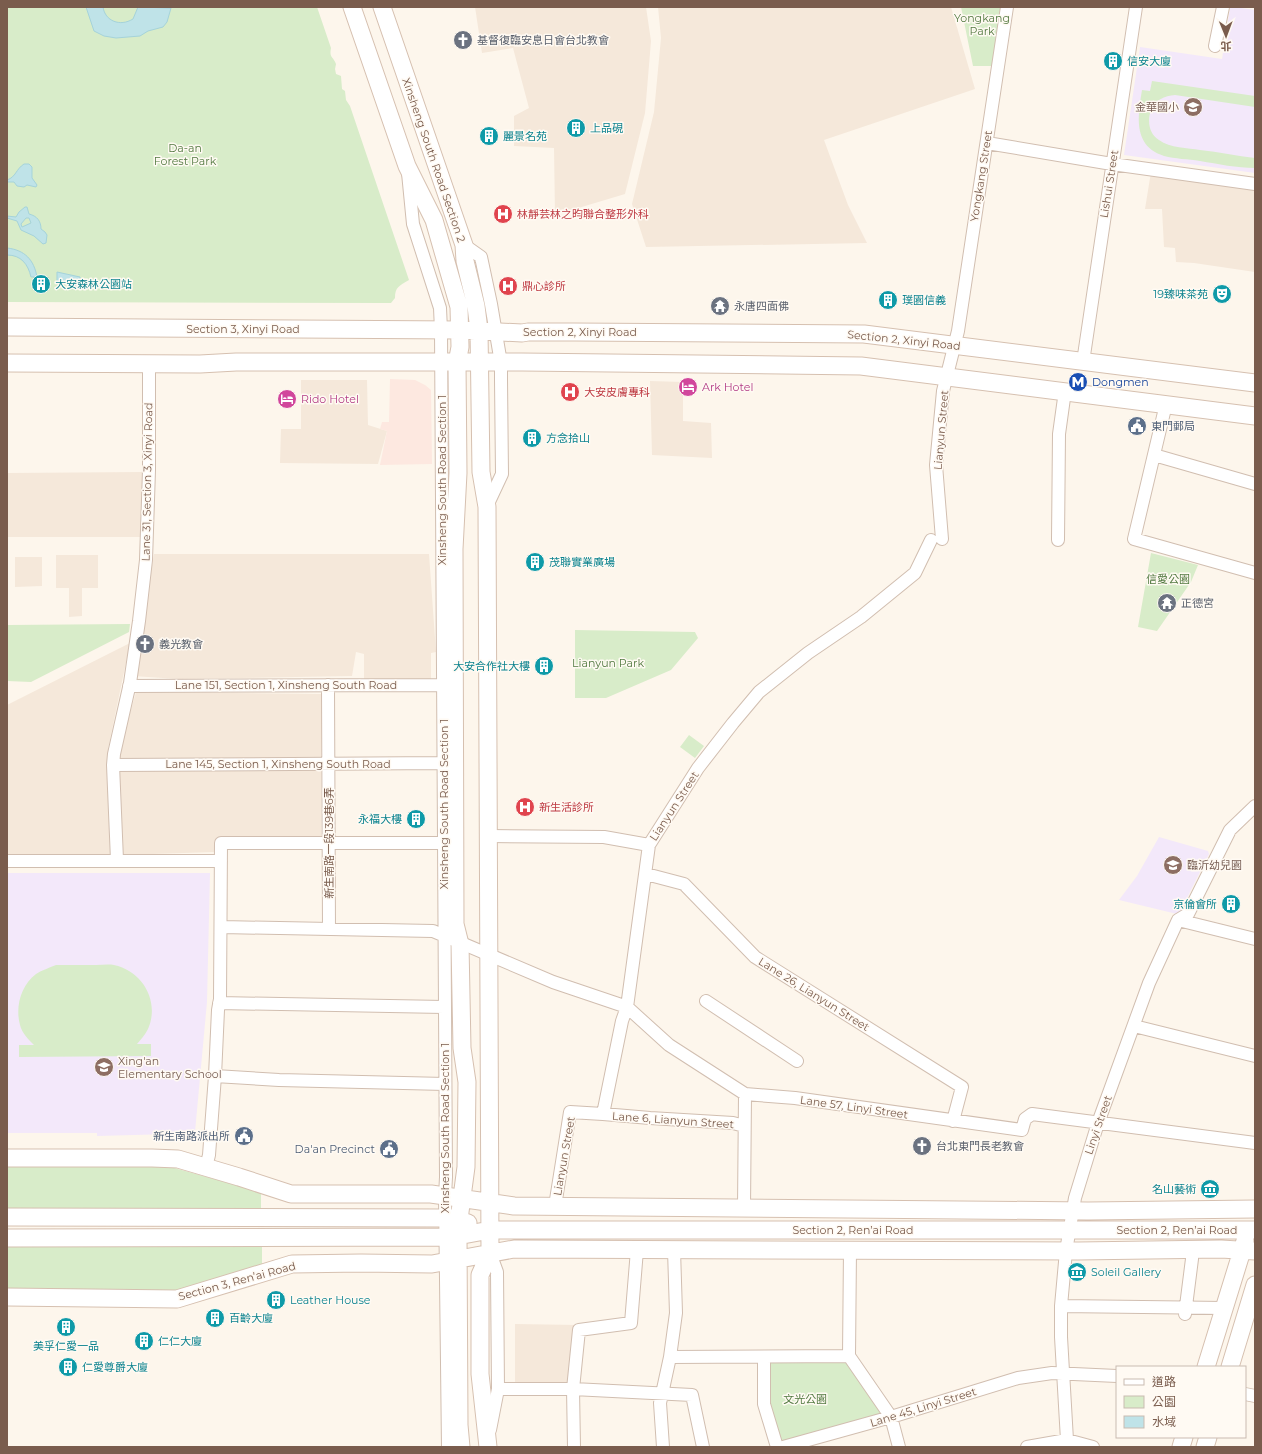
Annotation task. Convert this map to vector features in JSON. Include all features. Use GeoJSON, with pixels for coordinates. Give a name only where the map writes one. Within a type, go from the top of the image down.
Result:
{"type":"FeatureCollection","features":[{"type":"Feature","properties":{"kind":"main road","name":"Xinsheng South Road Section 2"},"geometry":{"type":"LineString","coordinates":[[352,7],[407,166],[434,220],[457,299],[460,347],[450,363]]}},
{"type":"Feature","properties":{"kind":"main road","name":"Xinsheng South Road Section 2"},"geometry":{"type":"LineString","coordinates":[[382,7],[464,246],[465,261],[476,306],[479,330],[480,363]]}},
{"type":"Feature","properties":{"kind":"main road","name":"Section 3, Xinyi Road"},"geometry":{"type":"LineString","coordinates":[[7,327],[479,330]]}},
{"type":"Feature","properties":{"kind":"main road","name":"Section 2, Xinyi Road"},"geometry":{"type":"LineString","coordinates":[[479,330],[522,333],[864,334],[1255,383]]}},
{"type":"Feature","properties":{"kind":"main road"},"geometry":{"type":"LineString","coordinates":[[7,363],[200,364],[236,362],[861,366],[1255,416]]}},
{"type":"Feature","properties":{"kind":"main road","name":"Xinsheng South Road Section 1"},"geometry":{"type":"LineString","coordinates":[[450,363],[458,473],[454,549],[455,924],[452,940],[462,1048],[467,1082],[466,1167],[453,1197],[452,1229],[452,1260],[461,1447]]}},
{"type":"Feature","properties":{"kind":"main road"},"geometry":{"type":"LineString","coordinates":[[480,363],[481,472],[487,507],[490,1230],[490,1254],[480,1275],[480,1374],[488,1444]]}},
{"type":"Feature","properties":{"kind":"main road"},"geometry":{"type":"LineString","coordinates":[[7,1158],[178,1159],[291,1194],[431,1194],[453,1197]]}},
{"type":"Feature","properties":{"kind":"main road","name":"Section 2, Ren’ai Road"},"geometry":{"type":"LineString","coordinates":[[453,1197],[514,1206],[1255,1210]]}},
{"type":"Feature","properties":{"kind":"main road"},"geometry":{"type":"LineString","coordinates":[[1206,1366],[1224,1308],[1249,1250],[1255,1210]]}},
{"type":"Feature","properties":{"kind":"main road"},"geometry":{"type":"LineString","coordinates":[[7,1217],[452,1229]]}},
{"type":"Feature","properties":{"kind":"main road"},"geometry":{"type":"LineString","coordinates":[[7,1238],[452,1229]]}},
{"type":"Feature","properties":{"kind":"main road","name":"Section 2, Ren’ai Road"},"geometry":{"type":"LineString","coordinates":[[452,1229],[1252,1230]]}},
{"type":"Feature","properties":{"kind":"main road","name":"Section 2, Ren’ai Road"},"geometry":{"type":"LineString","coordinates":[[490,1254],[514,1249],[1066,1251],[1249,1250]]}},
{"type":"Feature","properties":{"kind":"main road","name":"Section 3, Ren’ai Road"},"geometry":{"type":"LineString","coordinates":[[7,1297],[176,1299],[292,1264],[432,1264],[490,1254]]}},
{"type":"Feature","properties":{"kind":"main road"},"geometry":{"type":"LineString","coordinates":[[1230,1366],[1251,1308],[1255,1285]]}},
{"type":"Feature","properties":{"kind":"street","name":"Yongkang Street"},"geometry":{"type":"LineString","coordinates":[[955,345],[1007,7]]}},
{"type":"Feature","properties":{"kind":"street","name":"Lishui Street"},"geometry":{"type":"LineString","coordinates":[[1083,362],[1136,7]]}},
{"type":"Feature","properties":{"kind":"street"},"geometry":{"type":"LineString","coordinates":[[1216,46],[1223,7]]}},
{"type":"Feature","properties":{"kind":"street"},"geometry":{"type":"LineString","coordinates":[[987,143],[1112,164],[1255,184]]}},
{"type":"Feature","properties":{"kind":"street","name":"Xinsheng South Road Section 1"},"geometry":{"type":"LineString","coordinates":[[407,166],[413,224],[440,308],[441,330],[450,363],[443,685],[444,843],[452,940],[444,1007],[444,1084],[446,1177],[453,1197]]}},
{"type":"Feature","properties":{"kind":"street"},"geometry":{"type":"LineString","coordinates":[[464,246],[481,257],[492,304],[501,363],[502,474],[487,507]]}},
{"type":"Feature","properties":{"kind":"street","name":"Lianyun Street"},"geometry":{"type":"LineString","coordinates":[[555,1206],[570,1112],[603,1114],[622,1021],[627,1007],[649,845],[698,768],[733,723],[760,692],[808,653],[861,617],[915,573],[937,540],[936,465],[943,391],[955,345]]}},
{"type":"Feature","properties":{"kind":"street","name":"Lane 31, Section 3, Xinyi Road"},"geometry":{"type":"LineString","coordinates":[[117,860],[113,765],[114,754],[129,686],[139,621],[148,538],[149,364]]}},
{"type":"Feature","properties":{"kind":"street"},"geometry":{"type":"LineString","coordinates":[[1058,540],[1059,434],[1064,391]]}},
{"type":"Feature","properties":{"kind":"street"},"geometry":{"type":"LineString","coordinates":[[1166,404],[1134,539],[1255,573]]}},
{"type":"Feature","properties":{"kind":"street"},"geometry":{"type":"LineString","coordinates":[[1154,455],[1255,484]]}},
{"type":"Feature","properties":{"kind":"street","name":"新生南路一段139巷6弄"},"geometry":{"type":"LineString","coordinates":[[328,685],[329,929]]}},
{"type":"Feature","properties":{"kind":"street","name":"Lane 151, Section 1, Xinsheng South Road"},"geometry":{"type":"LineString","coordinates":[[129,686],[443,685]]}},
{"type":"Feature","properties":{"kind":"street","name":"Lane 145, Section 1, Xinsheng South Road"},"geometry":{"type":"LineString","coordinates":[[113,765],[444,763]]}},
{"type":"Feature","properties":{"kind":"street","name":"Linyi Street"},"geometry":{"type":"LineString","coordinates":[[1067,1440],[1061,1306],[1066,1251],[1075,1198],[1098,1123],[1149,984],[1178,920],[1188,914],[1230,830],[1255,806]]}},
{"type":"Feature","properties":{"kind":"street"},"geometry":{"type":"LineString","coordinates":[[488,836],[604,837],[649,845]]}},
{"type":"Feature","properties":{"kind":"street"},"geometry":{"type":"LineString","coordinates":[[206,1167],[209,1155],[219,1003],[222,927],[221,843],[444,843]]}},
{"type":"Feature","properties":{"kind":"street"},"geometry":{"type":"LineString","coordinates":[[7,861],[221,861]]}},
{"type":"Feature","properties":{"kind":"street","name":"Lane 26, Lianyun Street"},"geometry":{"type":"LineString","coordinates":[[646,874],[684,884],[755,957],[962,1087],[953,1121]]}},
{"type":"Feature","properties":{"kind":"street"},"geometry":{"type":"LineString","coordinates":[[1178,920],[1255,939]]}},
{"type":"Feature","properties":{"kind":"street"},"geometry":{"type":"LineString","coordinates":[[222,927],[433,931],[553,982],[627,1007]]}},
{"type":"Feature","properties":{"kind":"street"},"geometry":{"type":"LineString","coordinates":[[706,1001],[797,1061]]}},
{"type":"Feature","properties":{"kind":"street"},"geometry":{"type":"LineString","coordinates":[[219,1003],[444,1007]]}},
{"type":"Feature","properties":{"kind":"street","name":"Lane 57, Linyi Street"},"geometry":{"type":"LineString","coordinates":[[627,1007],[669,1045],[745,1094],[795,1098],[1022,1130],[1025,1119],[1032,1114],[1098,1123]]}},
{"type":"Feature","properties":{"kind":"street"},"geometry":{"type":"LineString","coordinates":[[1134,1026],[1255,1056]]}},
{"type":"Feature","properties":{"kind":"street"},"geometry":{"type":"LineString","coordinates":[[215,1076],[279,1080],[444,1084]]}},
{"type":"Feature","properties":{"kind":"street"},"geometry":{"type":"LineString","coordinates":[[744,1208],[745,1094]]}},
{"type":"Feature","properties":{"kind":"street","name":"Lane 6, Lianyun Street"},"geometry":{"type":"LineString","coordinates":[[603,1114],[733,1123],[744,1126]]}},
{"type":"Feature","properties":{"kind":"street"},"geometry":{"type":"LineString","coordinates":[[1098,1123],[1255,1143]]}},
{"type":"Feature","properties":{"kind":"street"},"geometry":{"type":"LineString","coordinates":[[574,1447],[573,1389],[579,1330],[630,1323],[637,1250]]}},
{"type":"Feature","properties":{"kind":"street"},"geometry":{"type":"LineString","coordinates":[[663,1447],[660,1403],[670,1357],[676,1313],[674,1250]]}},
{"type":"Feature","properties":{"kind":"street"},"geometry":{"type":"LineString","coordinates":[[850,1250],[849,1356],[891,1417],[899,1447]]}},
{"type":"Feature","properties":{"kind":"street"},"geometry":{"type":"LineString","coordinates":[[1185,1311],[1192,1250]]}},
{"type":"Feature","properties":{"kind":"street"},"geometry":{"type":"LineString","coordinates":[[488,1444],[498,1389],[497,1272],[490,1254]]}},
{"type":"Feature","properties":{"kind":"street","name":"Xinsheng South Road Section 1"},"geometry":{"type":"LineString","coordinates":[[448,1447],[452,1260]]}},
{"type":"Feature","properties":{"kind":"street"},"geometry":{"type":"LineString","coordinates":[[1061,1306],[1185,1311],[1224,1308]]}},
{"type":"Feature","properties":{"kind":"street"},"geometry":{"type":"LineString","coordinates":[[670,1357],[849,1356]]}},
{"type":"Feature","properties":{"kind":"street"},"geometry":{"type":"LineString","coordinates":[[764,1357],[764,1404],[777,1447]]}},
{"type":"Feature","properties":{"kind":"street","name":"Lane 45, Linyi Street"},"geometry":{"type":"LineString","coordinates":[[783,1447],[891,1417],[1018,1378],[1052,1373],[1116,1376]]}},
{"type":"Feature","properties":{"kind":"street"},"geometry":{"type":"LineString","coordinates":[[498,1389],[573,1389],[692,1395],[703,1447]]}},
{"type":"Feature","properties":{"kind":"street"},"geometry":{"type":"LineString","coordinates":[[1027,1447],[1067,1440],[1093,1447]]}},
{"type":"Feature","properties":{"kind":"shaded area"},"geometry":{"type":"Polygon","coordinates":[[[475,7],[646,7],[651,41],[645,113],[625,194],[555,215],[554,148],[514,146],[514,116],[529,108],[513,48],[482,53],[475,7]]]}},
{"type":"Feature","properties":{"kind":"shaded area"},"geometry":{"type":"Polygon","coordinates":[[[658,7],[951,7],[975,89],[824,140],[848,205],[867,243],[646,247],[632,204],[654,112],[661,38],[658,7]]]}},
{"type":"Feature","properties":{"kind":"shaded area","name":"金華國小"},"geometry":{"type":"Polygon","coordinates":[[[1234,7],[1255,10],[1255,173],[1124,155],[1140,47],[1222,59],[1230,8],[1234,7]]]}},
{"type":"Feature","properties":{"kind":"shaded area"},"geometry":{"type":"Polygon","coordinates":[[[1151,172],[1255,189],[1255,272],[1194,263],[1176,262],[1175,248],[1164,247],[1162,209],[1145,209],[1151,172]]]}},
{"type":"Feature","properties":{"kind":"shaded area"},"geometry":{"type":"Polygon","coordinates":[[[390,379],[415,380],[431,390],[432,464],[380,465],[387,431],[380,429],[382,422],[389,422],[390,379]]]}},
{"type":"Feature","properties":{"kind":"shaded area"},"geometry":{"type":"Polygon","coordinates":[[[301,380],[367,380],[368,425],[387,431],[378,464],[280,463],[281,429],[301,429],[301,380]]]}},
{"type":"Feature","properties":{"kind":"shaded area"},"geometry":{"type":"Polygon","coordinates":[[[650,381],[683,382],[683,421],[711,423],[712,458],[652,455],[650,381]]]}},
{"type":"Feature","properties":{"kind":"shaded area"},"geometry":{"type":"Polygon","coordinates":[[[142,472],[141,537],[7,537],[7,473],[142,472]]]}},
{"type":"Feature","properties":{"kind":"shaded area"},"geometry":{"type":"Polygon","coordinates":[[[154,554],[429,554],[436,652],[431,653],[431,679],[364,681],[364,654],[356,652],[352,676],[178,679],[133,676],[154,554]]]}},
{"type":"Feature","properties":{"kind":"shaded area"},"geometry":{"type":"Polygon","coordinates":[[[56,555],[98,555],[98,588],[82,588],[82,616],[69,617],[69,588],[56,588],[56,555]]]}},
{"type":"Feature","properties":{"kind":"shaded area"},"geometry":{"type":"Polygon","coordinates":[[[15,557],[42,557],[42,586],[15,587],[15,557]]]}},
{"type":"Feature","properties":{"kind":"shaded area"},"geometry":{"type":"Polygon","coordinates":[[[130,643],[108,749],[110,854],[7,855],[7,705],[130,643]]]}},
{"type":"Feature","properties":{"kind":"shaded area"},"geometry":{"type":"Polygon","coordinates":[[[136,692],[323,694],[321,839],[221,837],[215,852],[121,855],[118,756],[136,692]]]}},
{"type":"Feature","properties":{"kind":"shaded area","name":"臨沂幼兒園"},"geometry":{"type":"Polygon","coordinates":[[[1159,837],[1208,851],[1209,854],[1180,912],[1177,914],[1119,900],[1137,876],[1159,837]]]}},
{"type":"Feature","properties":{"kind":"shaded area","name":"Xing'an Elementary School"},"geometry":{"type":"Polygon","coordinates":[[[7,873],[210,873],[207,1002],[195,1132],[190,1138],[171,1134],[97,1136],[97,1133],[7,1133],[7,873]]]}},
{"type":"Feature","properties":{"kind":"shaded area"},"geometry":{"type":"Polygon","coordinates":[[[515,1324],[578,1325],[570,1384],[515,1384],[515,1324]]]}},
{"type":"Feature","properties":{"kind":"green space","name":"Da-an Forest Park"},"geometry":{"type":"Polygon","coordinates":[[[7,7],[317,7],[331,48],[331,55],[336,64],[336,74],[341,76],[342,89],[345,91],[346,100],[350,106],[409,280],[398,287],[395,298],[391,303],[7,302],[7,7]]]}},
{"type":"Feature","properties":{"kind":"green space","name":"Yongkang Park"},"geometry":{"type":"Polygon","coordinates":[[[961,7],[1002,7],[993,66],[973,66],[961,7]]]}},
{"type":"Feature","properties":{"kind":"green space"},"geometry":{"type":"Polygon","coordinates":[[[1152,81],[1255,96],[1255,107],[1175,95],[1167,96],[1157,101],[1152,107],[1149,123],[1153,134],[1163,143],[1179,147],[1255,158],[1255,168],[1234,167],[1195,160],[1173,158],[1164,156],[1146,145],[1140,129],[1139,109],[1142,90],[1150,91],[1152,81]]]}},
{"type":"Feature","properties":{"kind":"green space","name":"信愛公園"},"geometry":{"type":"Polygon","coordinates":[[[1151,553],[1198,565],[1191,582],[1157,631],[1138,627],[1151,553]]]}},
{"type":"Feature","properties":{"kind":"green space"},"geometry":{"type":"Polygon","coordinates":[[[130,624],[129,632],[31,682],[7,681],[7,625],[130,624]]]}},
{"type":"Feature","properties":{"kind":"green space","name":"Lianyun Park"},"geometry":{"type":"Polygon","coordinates":[[[575,630],[695,632],[698,638],[671,670],[606,698],[575,698],[575,630]]]}},
{"type":"Feature","properties":{"kind":"green space"},"geometry":{"type":"Polygon","coordinates":[[[689,735],[704,746],[695,758],[680,747],[689,735]]]}},
{"type":"Feature","properties":{"kind":"green space"},"geometry":{"type":"Polygon","coordinates":[[[56,965],[114,965],[124,968],[141,981],[150,998],[152,1008],[148,1029],[137,1044],[151,1044],[151,1056],[19,1057],[19,1045],[34,1045],[27,1038],[20,1025],[18,1011],[20,997],[26,984],[36,974],[56,965]]]}},
{"type":"Feature","properties":{"kind":"green space"},"geometry":{"type":"Polygon","coordinates":[[[7,1165],[167,1166],[261,1192],[261,1211],[7,1211],[7,1165]]]}},
{"type":"Feature","properties":{"kind":"green space"},"geometry":{"type":"Polygon","coordinates":[[[7,1246],[262,1246],[262,1265],[178,1290],[7,1290],[7,1246]]]}},
{"type":"Feature","properties":{"kind":"green space","name":"文光公園"},"geometry":{"type":"Polygon","coordinates":[[[766,1362],[847,1362],[882,1415],[778,1445],[768,1405],[766,1362]]]}},
{"type":"Feature","properties":{"kind":"water"},"geometry":{"type":"Polygon","coordinates":[[[86,7],[103,7],[104,12],[110,19],[118,22],[133,19],[138,7],[171,8],[167,22],[163,27],[148,31],[140,36],[116,38],[104,36],[94,31],[86,7]]]}},
{"type":"Feature","properties":{"kind":"water"},"geometry":{"type":"Polygon","coordinates":[[[24,164],[29,164],[32,167],[32,178],[37,185],[36,187],[27,185],[24,187],[17,186],[14,182],[7,182],[7,180],[10,179],[24,164]]]}},
{"type":"Feature","properties":{"kind":"water"},"geometry":{"type":"Polygon","coordinates":[[[27,207],[29,214],[38,219],[41,229],[47,235],[46,243],[43,244],[34,236],[21,230],[17,221],[7,218],[7,216],[16,217],[19,212],[27,207]],[[26,218],[21,224],[22,227],[31,223],[29,218],[26,218]]]}},
{"type":"Feature","properties":{"kind":"water"},"geometry":{"type":"Polygon","coordinates":[[[7,248],[19,251],[28,257],[34,266],[37,277],[31,277],[26,264],[23,261],[12,255],[7,255],[7,248]]]}},
{"type":"Feature","properties":{"kind":"water"},"geometry":{"type":"Polygon","coordinates":[[[57,272],[80,277],[80,287],[76,287],[75,283],[57,282],[57,272]]]}},
{"type":"Feature","properties":{"kind":"place","name":"基督復臨安息日會台北教會"},"geometry":{"type":"Point","coordinates":[463,40]}},
{"type":"Feature","properties":{"kind":"place","name":"信安大廈"},"geometry":{"type":"Point","coordinates":[1113,61]}},
{"type":"Feature","properties":{"kind":"place","name":"金華國小"},"geometry":{"type":"Point","coordinates":[1193,107]}},
{"type":"Feature","properties":{"kind":"place","name":"上品硯"},"geometry":{"type":"Point","coordinates":[576,128]}},
{"type":"Feature","properties":{"kind":"place","name":"麗景名苑"},"geometry":{"type":"Point","coordinates":[489,136]}},
{"type":"Feature","properties":{"kind":"place","name":"林靜芸林之昀聯合整形外科"},"geometry":{"type":"Point","coordinates":[503,214]}},
{"type":"Feature","properties":{"kind":"place","name":"大安森林公園站"},"geometry":{"type":"Point","coordinates":[41,284]}},
{"type":"Feature","properties":{"kind":"place","name":"鼎心診所"},"geometry":{"type":"Point","coordinates":[508,286]}},
{"type":"Feature","properties":{"kind":"place","name":"19臻味茶苑"},"geometry":{"type":"Point","coordinates":[1222,294]}},
{"type":"Feature","properties":{"kind":"place","name":"璞園信義"},"geometry":{"type":"Point","coordinates":[888,300]}},
{"type":"Feature","properties":{"kind":"place","name":"永唐四面佛"},"geometry":{"type":"Point","coordinates":[720,306]}},
{"type":"Feature","properties":{"kind":"place","name":"Dongmen"},"geometry":{"type":"Point","coordinates":[1078,382]}},
{"type":"Feature","properties":{"kind":"place","name":"Ark Hotel"},"geometry":{"type":"Point","coordinates":[688,387]}},
{"type":"Feature","properties":{"kind":"place","name":"大安皮膚專科"},"geometry":{"type":"Point","coordinates":[570,392]}},
{"type":"Feature","properties":{"kind":"place","name":"Rido Hotel"},"geometry":{"type":"Point","coordinates":[287,399]}},
{"type":"Feature","properties":{"kind":"place","name":"東門郵局"},"geometry":{"type":"Point","coordinates":[1137,426]}},
{"type":"Feature","properties":{"kind":"place","name":"方念拾山"},"geometry":{"type":"Point","coordinates":[532,438]}},
{"type":"Feature","properties":{"kind":"place","name":"茂聯實業廣場"},"geometry":{"type":"Point","coordinates":[535,562]}},
{"type":"Feature","properties":{"kind":"place","name":"正德宮"},"geometry":{"type":"Point","coordinates":[1167,603]}},
{"type":"Feature","properties":{"kind":"place","name":"義光教會"},"geometry":{"type":"Point","coordinates":[145,644]}},
{"type":"Feature","properties":{"kind":"place","name":"大安合作社大樓"},"geometry":{"type":"Point","coordinates":[544,666]}},
{"type":"Feature","properties":{"kind":"place","name":"新生活診所"},"geometry":{"type":"Point","coordinates":[525,807]}},
{"type":"Feature","properties":{"kind":"place","name":"永福大樓"},"geometry":{"type":"Point","coordinates":[416,819]}},
{"type":"Feature","properties":{"kind":"place","name":"臨沂幼兒園"},"geometry":{"type":"Point","coordinates":[1173,865]}},
{"type":"Feature","properties":{"kind":"place","name":"京倫會所"},"geometry":{"type":"Point","coordinates":[1231,904]}},
{"type":"Feature","properties":{"kind":"place","name":"Xing'an Elementary School"},"geometry":{"type":"Point","coordinates":[104,1067]}},
{"type":"Feature","properties":{"kind":"place","name":"新生南路派出所"},"geometry":{"type":"Point","coordinates":[244,1136]}},
{"type":"Feature","properties":{"kind":"place","name":"台北東門長老教會"},"geometry":{"type":"Point","coordinates":[922,1146]}},
{"type":"Feature","properties":{"kind":"place","name":"Da'an Precinct"},"geometry":{"type":"Point","coordinates":[389,1149]}},
{"type":"Feature","properties":{"kind":"place","name":"名山藝術"},"geometry":{"type":"Point","coordinates":[1210,1189]}},
{"type":"Feature","properties":{"kind":"place","name":"Soleil Gallery"},"geometry":{"type":"Point","coordinates":[1077,1272]}},
{"type":"Feature","properties":{"kind":"place","name":"Leather House"},"geometry":{"type":"Point","coordinates":[276,1300]}},
{"type":"Feature","properties":{"kind":"place","name":"百齡大廈"},"geometry":{"type":"Point","coordinates":[215,1318]}},
{"type":"Feature","properties":{"kind":"place","name":"美孚仁愛一品"},"geometry":{"type":"Point","coordinates":[66,1327]}},
{"type":"Feature","properties":{"kind":"place","name":"仁仁大廈"},"geometry":{"type":"Point","coordinates":[144,1341]}},
{"type":"Feature","properties":{"kind":"place","name":"仁愛尊爵大廈"},"geometry":{"type":"Point","coordinates":[68,1367]}}]}
